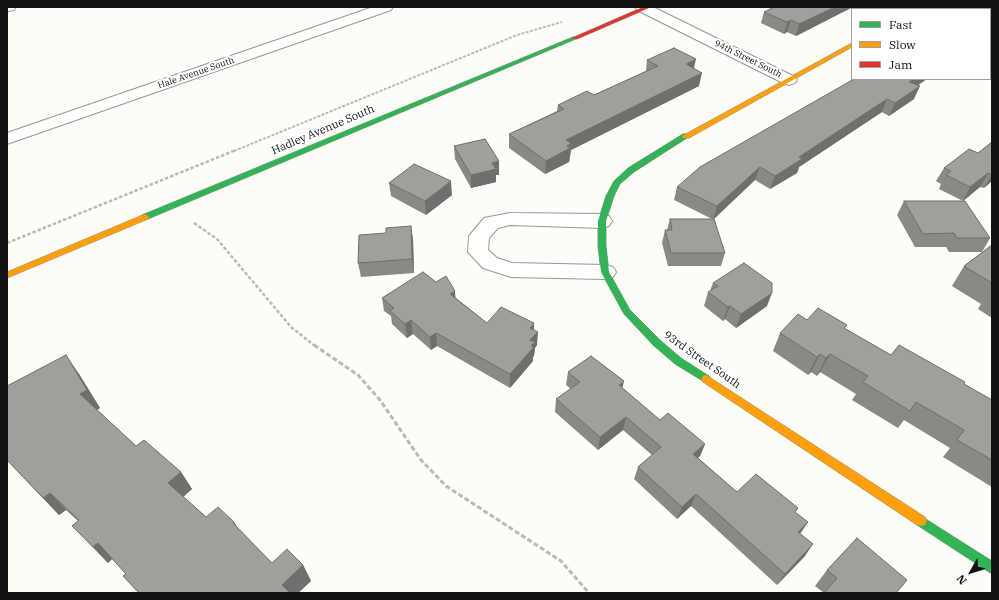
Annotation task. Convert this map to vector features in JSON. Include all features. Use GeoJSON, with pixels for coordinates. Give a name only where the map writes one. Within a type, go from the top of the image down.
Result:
{"type":"FeatureCollection","features":[{"type":"Feature","properties":{"kind":"street","name":"Hale Avenue South"},"geometry":{"type":"LineString","coordinates":[[7,139],[386,7]]}},
{"type":"Feature","properties":{"kind":"street","name":"94th Street South"},"geometry":{"type":"LineString","coordinates":[[645,7],[789,80],[851,46]]}},
{"type":"Feature","properties":{"kind":"street","name":"Hadley Avenue South"},"geometry":{"type":"LineString","coordinates":[[7,275],[645,7]]}},
{"type":"Feature","properties":{"kind":"street","name":"93rd Street South"},"geometry":{"type":"LineString","coordinates":[[789,80],[670,145],[631,170],[617,183],[610,196],[602,221],[602,246],[606,272],[627,312],[657,343],[678,361],[992,568]]}},
{"type":"Feature","properties":{"kind":"street"},"geometry":{"type":"LineString","coordinates":[[602,221],[510,219],[491,223],[479,236],[478,252],[490,263],[511,270],[606,272]]}},
{"type":"Feature","properties":{"kind":"path"},"geometry":{"type":"LineString","coordinates":[[7,243],[517,35],[546,25],[566,21]]}},
{"type":"Feature","properties":{"kind":"path"},"geometry":{"type":"LineString","coordinates":[[194,223],[217,240],[291,328],[358,375],[380,400],[421,460],[446,486],[561,560],[589,593]]}},
{"type":"Feature","properties":{"kind":"building"},"geometry":{"type":"Polygon","coordinates":[[[774,7],[835,7],[799,24],[791,20],[787,22],[764,12],[774,7]]]}},
{"type":"Feature","properties":{"kind":"building"},"geometry":{"type":"Polygon","coordinates":[[[991,18],[992,18],[991,38],[991,18]]]}},
{"type":"Feature","properties":{"kind":"building"},"geometry":{"type":"Polygon","coordinates":[[[674,48],[696,59],[686,64],[702,73],[566,140],[571,143],[567,146],[570,148],[546,161],[509,134],[564,109],[558,105],[587,91],[594,95],[658,66],[647,60],[674,48]]]}},
{"type":"Feature","properties":{"kind":"building"},"geometry":{"type":"Polygon","coordinates":[[[852,80],[912,80],[909,82],[920,86],[895,103],[887,99],[799,157],[802,159],[775,176],[760,167],[717,206],[677,187],[700,167],[852,80]]]}},
{"type":"Feature","properties":{"kind":"building"},"geometry":{"type":"Polygon","coordinates":[[[485,139],[499,161],[492,163],[496,169],[471,175],[454,146],[485,139]]]}},
{"type":"Feature","properties":{"kind":"building"},"geometry":{"type":"Polygon","coordinates":[[[992,142],[992,175],[988,173],[970,187],[946,175],[951,171],[944,168],[969,149],[978,153],[992,142]]]}},
{"type":"Feature","properties":{"kind":"building"},"geometry":{"type":"Polygon","coordinates":[[[414,164],[451,181],[425,201],[389,183],[414,164]]]}},
{"type":"Feature","properties":{"kind":"building"},"geometry":{"type":"Polygon","coordinates":[[[904,201],[965,201],[990,238],[957,238],[954,233],[923,234],[904,201]]]}},
{"type":"Feature","properties":{"kind":"building"},"geometry":{"type":"Polygon","coordinates":[[[670,219],[714,219],[725,253],[671,253],[665,230],[672,230],[670,219]]]}},
{"type":"Feature","properties":{"kind":"building"},"geometry":{"type":"Polygon","coordinates":[[[411,226],[412,259],[358,263],[359,235],[386,233],[386,228],[411,226]]]}},
{"type":"Feature","properties":{"kind":"building"},"geometry":{"type":"Polygon","coordinates":[[[992,245],[992,283],[964,266],[992,245]]]}},
{"type":"Feature","properties":{"kind":"building"},"geometry":{"type":"Polygon","coordinates":[[[744,263],[772,283],[772,293],[741,314],[730,306],[728,307],[708,292],[718,286],[713,283],[744,263]]]}},
{"type":"Feature","properties":{"kind":"building"},"geometry":{"type":"Polygon","coordinates":[[[423,272],[436,282],[446,276],[455,291],[450,294],[487,323],[501,307],[534,323],[530,328],[538,332],[530,340],[535,342],[531,346],[534,347],[510,374],[436,333],[430,337],[411,320],[405,324],[390,311],[394,308],[382,298],[423,272]]]}},
{"type":"Feature","properties":{"kind":"building"},"geometry":{"type":"Polygon","coordinates":[[[818,308],[847,325],[844,328],[891,355],[899,345],[965,382],[964,384],[992,400],[992,460],[957,440],[964,430],[916,402],[910,411],[863,382],[868,376],[830,354],[826,358],[820,354],[817,357],[780,333],[798,314],[807,320],[818,308]]]}},
{"type":"Feature","properties":{"kind":"building"},"geometry":{"type":"Polygon","coordinates":[[[66,355],[87,390],[80,394],[136,446],[144,440],[181,472],[168,483],[206,517],[218,507],[272,563],[287,549],[303,565],[282,585],[290,593],[139,593],[123,576],[126,574],[98,543],[93,547],[72,526],[79,520],[50,493],[43,498],[7,460],[7,386],[66,355]]]}},
{"type":"Feature","properties":{"kind":"building"},"geometry":{"type":"Polygon","coordinates":[[[591,356],[624,381],[619,385],[660,420],[668,413],[705,444],[693,454],[737,492],[756,474],[798,508],[795,512],[808,522],[798,532],[813,544],[785,574],[696,494],[682,507],[638,467],[661,447],[626,417],[600,437],[556,399],[580,382],[568,372],[591,356]]]}},
{"type":"Feature","properties":{"kind":"building"},"geometry":{"type":"Polygon","coordinates":[[[857,538],[907,580],[897,592],[898,593],[824,593],[837,578],[827,570],[857,538]]]}},
{"type":"Feature","properties":{"kind":"traffic: fast"},"geometry":{"type":"LineString","coordinates":[[145,217],[575,38]]}},
{"type":"Feature","properties":{"kind":"traffic: fast"},"geometry":{"type":"LineString","coordinates":[[686,136],[631,170],[617,183],[610,196],[602,221],[602,246],[605,272],[627,312],[657,343],[678,361],[706,379]]}},
{"type":"Feature","properties":{"kind":"traffic: fast"},"geometry":{"type":"LineString","coordinates":[[921,521],[992,568]]}},
{"type":"Feature","properties":{"kind":"traffic: slow"},"geometry":{"type":"LineString","coordinates":[[686,136],[851,46]]}},
{"type":"Feature","properties":{"kind":"traffic: slow"},"geometry":{"type":"LineString","coordinates":[[7,275],[145,217]]}},
{"type":"Feature","properties":{"kind":"traffic: slow"},"geometry":{"type":"LineString","coordinates":[[706,379],[921,521]]}},
{"type":"Feature","properties":{"kind":"traffic: jam"},"geometry":{"type":"LineString","coordinates":[[575,38],[648,7]]}}]}
